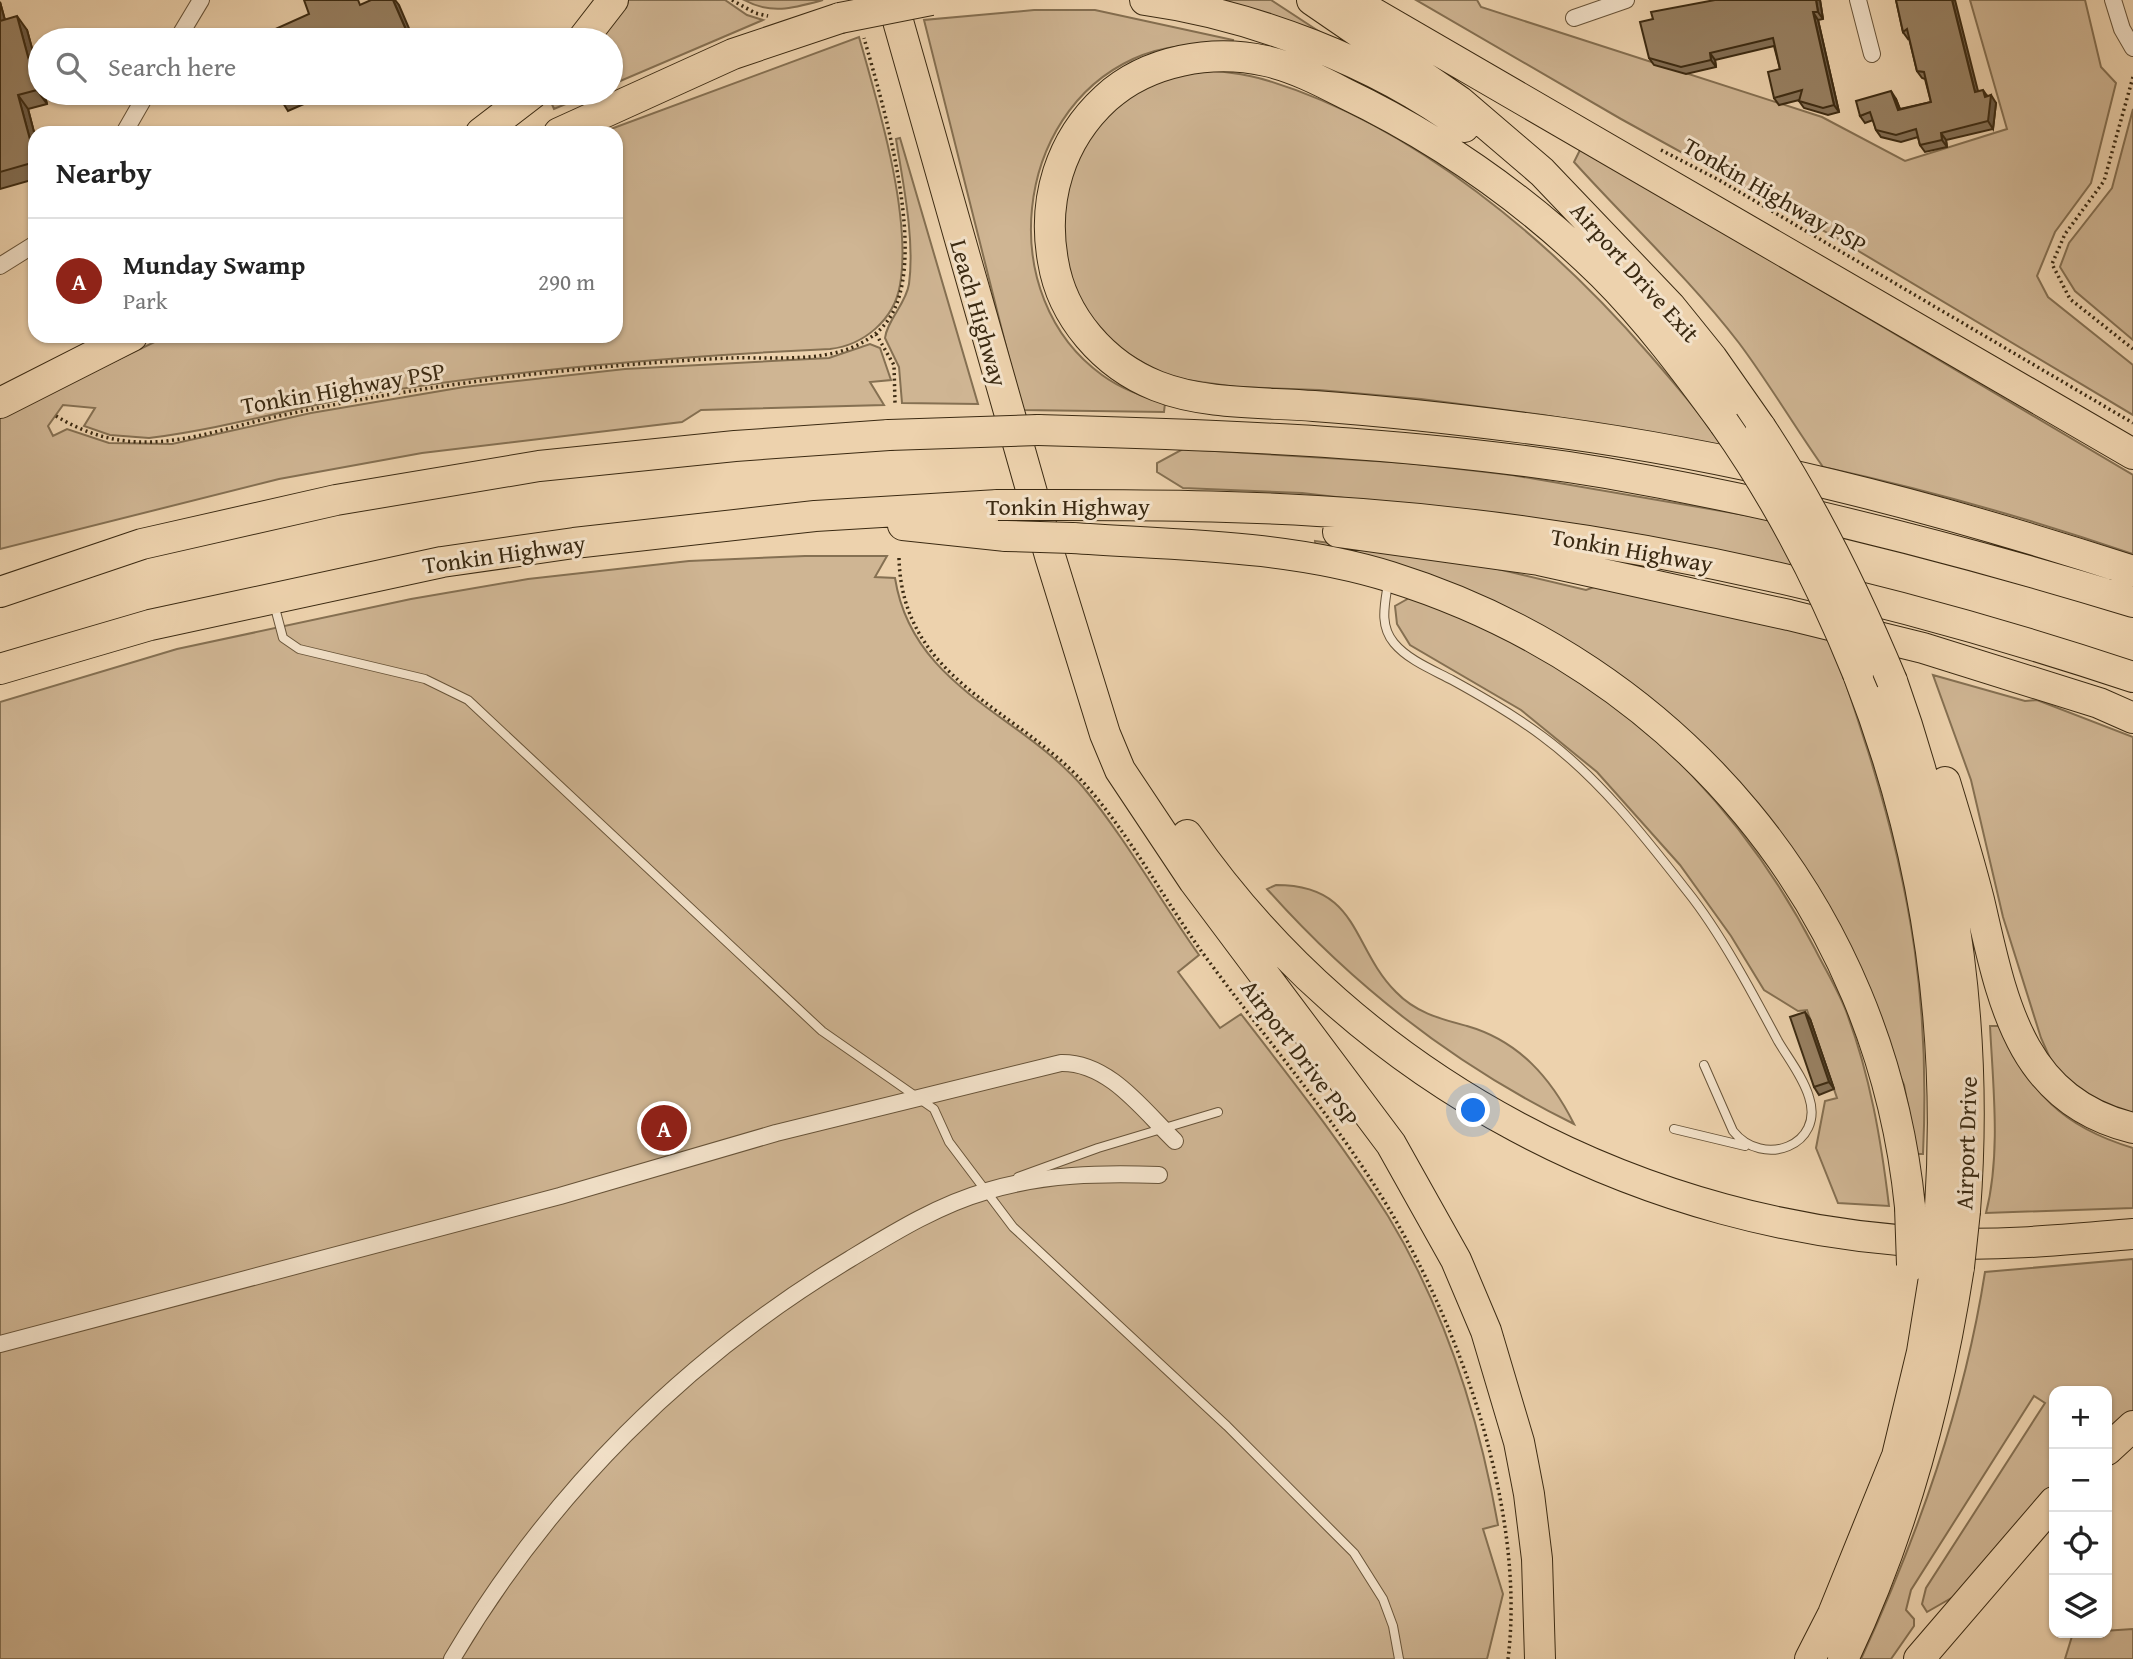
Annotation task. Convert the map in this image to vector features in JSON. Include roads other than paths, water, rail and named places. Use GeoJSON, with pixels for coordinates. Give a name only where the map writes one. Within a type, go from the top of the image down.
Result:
{"type":"FeatureCollection","features":[{"type":"Feature","properties":{"kind":"highway"},"geometry":{"type":"LineString","coordinates":[[591,28],[613,0]]}},
{"type":"Feature","properties":{"kind":"highway","name":"Leach Highway"},"geometry":{"type":"LineString","coordinates":[[892,0],[1007,408],[1072,624]]}},
{"type":"Feature","properties":{"kind":"highway"},"geometry":{"type":"LineString","coordinates":[[623,104],[721,60],[840,18],[931,0]]}},
{"type":"Feature","properties":{"kind":"highway"},"geometry":{"type":"LineString","coordinates":[[1145,0],[1202,10],[1277,32],[1381,78],[1456,122],[1600,232]]}},
{"type":"Feature","properties":{"kind":"highway","name":"Airport Drive Exit"},"geometry":{"type":"LineString","coordinates":[[1312,0],[1423,75],[1499,133],[1600,232],[1687,327],[1761,428],[1827,536],[1868,623]]}},
{"type":"Feature","properties":{"kind":"highway"},"geometry":{"type":"LineString","coordinates":[[1351,0],[2133,454]]}},
{"type":"Feature","properties":{"kind":"highway"},"geometry":{"type":"LineString","coordinates":[[1953,1210],[1937,989],[1930,940],[1904,811],[1877,722],[1804,552],[1747,455],[1688,373],[1605,278],[1514,198],[1427,137],[1364,102],[1292,69],[1258,60],[1216,57],[1178,61],[1148,71],[1109,95],[1090,114],[1064,154],[1054,180],[1048,227],[1059,287],[1079,324],[1103,351],[1132,373],[1160,388],[1209,398],[1368,411],[1531,429],[1730,461],[1869,491],[2014,532],[2133,571]]}},
{"type":"Feature","properties":{"kind":"highway"},"geometry":{"type":"LineString","coordinates":[[490,126],[517,105]]}},
{"type":"Feature","properties":{"kind":"highway"},"geometry":{"type":"LineString","coordinates":[[575,126],[621,105]]}},
{"type":"Feature","properties":{"kind":"highway"},"geometry":{"type":"LineString","coordinates":[[0,403],[118,343]]}},
{"type":"Feature","properties":{"kind":"highway"},"geometry":{"type":"LineString","coordinates":[[0,574],[336,500],[539,466],[735,446],[889,435],[1038,430],[1234,435],[1403,448],[1604,473],[1870,527],[1988,558],[2133,602]]}},
{"type":"Feature","properties":{"kind":"highway","name":"Tonkin Highway"},"geometry":{"type":"LineString","coordinates":[[0,669],[150,625],[442,562],[574,543],[816,516],[998,505],[1125,505],[1360,514],[1455,523],[1642,550],[1799,581],[1924,612],[2133,677]]}},
{"type":"Feature","properties":{"kind":"highway"},"geometry":{"type":"LineString","coordinates":[[1125,505],[1447,545],[1539,560],[1789,615],[1923,648],[2099,703],[2133,718]]}},
{"type":"Feature","properties":{"kind":"highway"},"geometry":{"type":"LineString","coordinates":[[816,516],[1006,536],[1255,551],[1389,576],[1472,606],[1576,660],[1635,703],[1687,748],[1740,803],[1777,851],[1814,908],[1846,973],[1882,1068],[1904,1154],[1910,1208],[1936,1266],[1922,1353],[1897,1456],[1859,1553],[1810,1659]]}},
{"type":"Feature","properties":{"kind":"highway"},"geometry":{"type":"LineString","coordinates":[[0,592],[142,544]]}},
{"type":"Feature","properties":{"kind":"highway","name":"Airport Drive"},"geometry":{"type":"LineString","coordinates":[[1843,1659],[1878,1579],[1921,1455],[1942,1367],[1936,1266],[1953,1210],[1970,1101],[1964,980],[1947,869],[1896,682],[1868,623]]}},
{"type":"Feature","properties":{"kind":"highway"},"geometry":{"type":"LineString","coordinates":[[1072,624],[1111,711],[1139,761],[1204,860],[1243,910],[1271,942],[1362,1025],[1415,1065],[1502,1120],[1621,1177],[1675,1196],[1778,1223],[1874,1238],[1945,1244],[2133,1234]]}},
{"type":"Feature","properties":{"kind":"highway"},"geometry":{"type":"LineString","coordinates":[[1072,624],[1105,734],[1120,770],[1194,881],[1391,1144],[1455,1260],[1486,1331],[1519,1442],[1537,1559],[1540,1659]]}},
{"type":"Feature","properties":{"kind":"highway"},"geometry":{"type":"LineString","coordinates":[[1896,682],[1938,758],[1971,867],[2004,1004],[2027,1052],[2054,1087],[2085,1108],[2133,1128]]}},
{"type":"Feature","properties":{"kind":"highway"},"geometry":{"type":"LineString","coordinates":[[2108,1449],[2133,1426]]}},
{"type":"Feature","properties":{"kind":"highway"},"geometry":{"type":"LineString","coordinates":[[1919,1659],[2049,1509]]}},
{"type":"Feature","properties":{"kind":"street"},"geometry":{"type":"LineString","coordinates":[[184,28],[201,0]]}},
{"type":"Feature","properties":{"kind":"street"},"geometry":{"type":"LineString","coordinates":[[1574,18],[1626,0]]}},
{"type":"Feature","properties":{"kind":"street"},"geometry":{"type":"LineString","coordinates":[[1858,0],[1872,54]]}},
{"type":"Feature","properties":{"kind":"street"},"geometry":{"type":"LineString","coordinates":[[2113,0],[2122,29],[2133,48]]}},
{"type":"Feature","properties":{"kind":"street"},"geometry":{"type":"LineString","coordinates":[[128,126],[140,105]]}},
{"type":"Feature","properties":{"kind":"street"},"geometry":{"type":"LineString","coordinates":[[0,266],[28,248]]}},
{"type":"Feature","properties":{"kind":"street"},"geometry":{"type":"LineString","coordinates":[[0,1344],[560,1196],[776,1133],[1061,1063],[1076,1062],[1106,1075],[1175,1141]]}},
{"type":"Feature","properties":{"kind":"street"},"geometry":{"type":"LineString","coordinates":[[452,1659],[515,1561],[602,1456],[706,1359],[758,1318],[859,1253],[918,1220],[986,1191],[1039,1178],[1086,1173],[1159,1175]]}},
{"type":"Feature","properties":{"kind":"lane"},"geometry":{"type":"LineString","coordinates":[[1389,576],[1384,621],[1394,643],[1414,659],[1500,707],[1544,737],[1606,793],[1690,894],[1754,997],[1809,1097],[1810,1119],[1799,1139],[1782,1150],[1751,1147],[1674,1129]]}},
{"type":"Feature","properties":{"kind":"lane"},"geometry":{"type":"LineString","coordinates":[[273,598],[283,638],[299,649],[425,679],[450,688],[468,700],[822,1031],[934,1108],[949,1142],[1013,1227],[1227,1426],[1353,1553],[1383,1599],[1393,1626],[1399,1659]]}},
{"type":"Feature","properties":{"kind":"lane"},"geometry":{"type":"LineString","coordinates":[[1704,1065],[1733,1131],[1751,1147]]}},
{"type":"Feature","properties":{"kind":"lane"},"geometry":{"type":"LineString","coordinates":[[986,1191],[1041,1167],[1218,1112]]}},
{"type":"Feature","properties":{"kind":"place","name":"Munday Swamp"},"geometry":{"type":"Point","coordinates":[664,1128]}}]}
